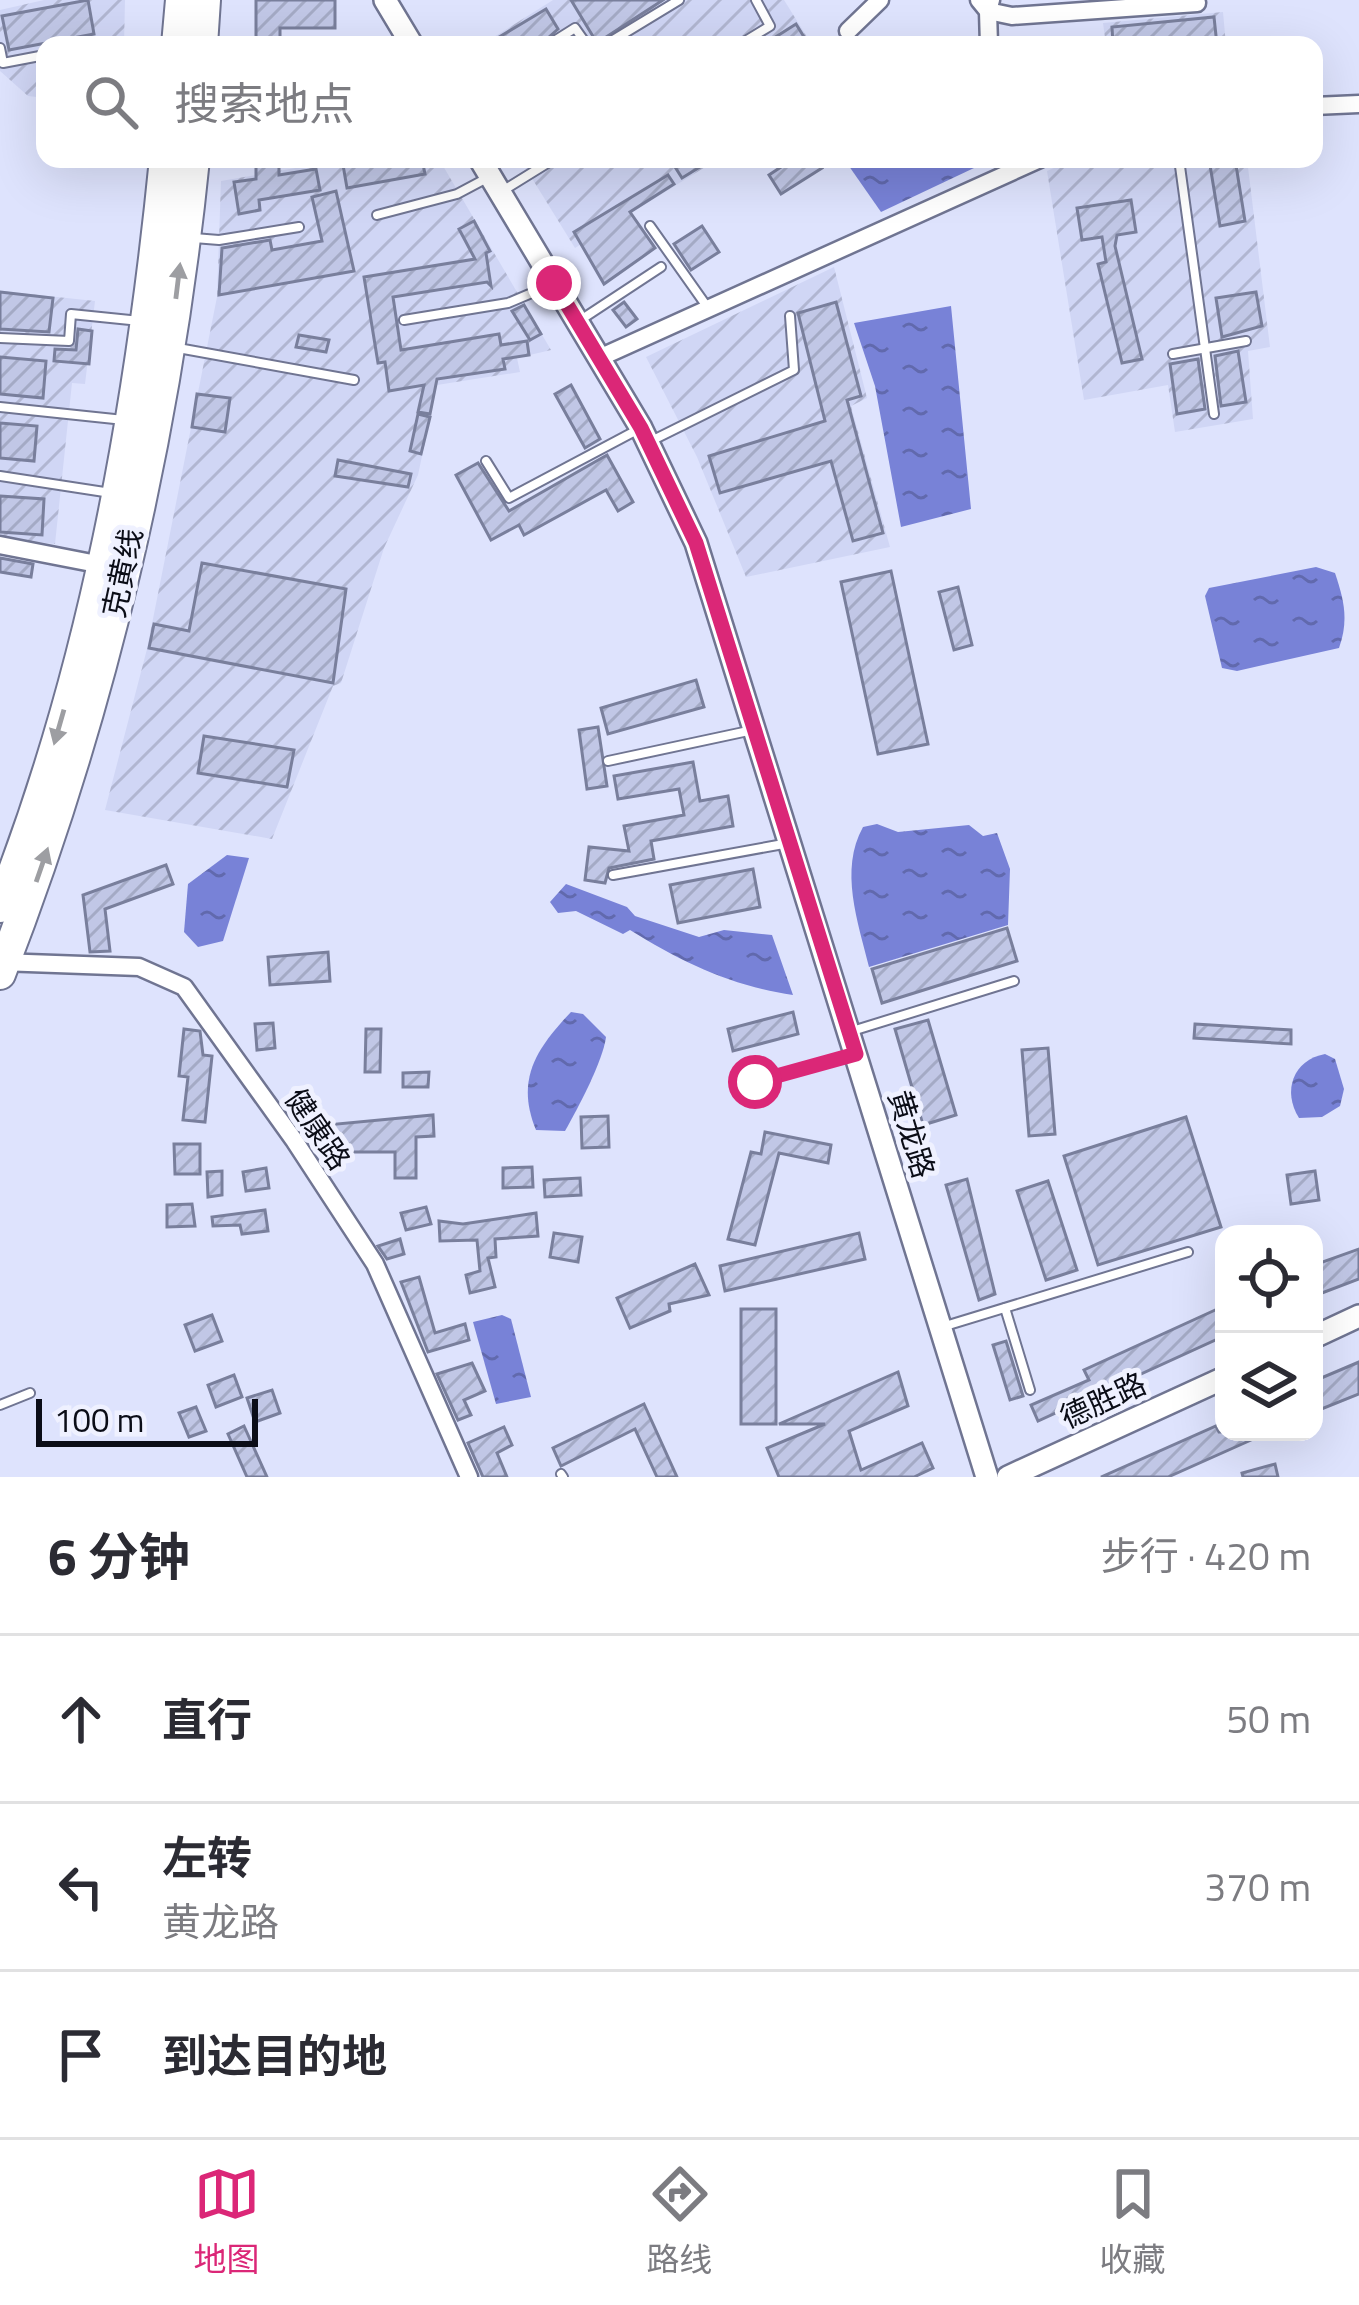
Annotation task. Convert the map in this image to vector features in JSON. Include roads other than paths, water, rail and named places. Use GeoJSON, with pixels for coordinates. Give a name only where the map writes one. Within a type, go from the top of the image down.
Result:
{"type":"FeatureCollection","features":[{"type":"Feature","properties":{"kind":"highway"},"geometry":{"type":"LineString","coordinates":[[178,36],[181,0]]}},
{"type":"Feature","properties":{"kind":"highway"},"geometry":{"type":"LineString","coordinates":[[203,36],[206,0]]}},
{"type":"Feature","properties":{"kind":"highway","name":"克黄线"},"geometry":{"type":"LineString","coordinates":[[0,907],[56,740],[102,565],[149,322],[164,168]]}},
{"type":"Feature","properties":{"kind":"highway","name":"克黄线"},"geometry":{"type":"LineString","coordinates":[[2,966],[86,726],[170,346],[193,168]]}},
{"type":"Feature","properties":{"kind":"main road"},"geometry":{"type":"LineString","coordinates":[[385,0],[407,36]]}},
{"type":"Feature","properties":{"kind":"main road","name":"黄龙路"},"geometry":{"type":"LineString","coordinates":[[490,176],[644,435],[696,543],[986,1477]]}},
{"type":"Feature","properties":{"kind":"main road"},"geometry":{"type":"LineString","coordinates":[[1323,1333],[1359,1316]]}},
{"type":"Feature","properties":{"kind":"main road","name":"德胜路"},"geometry":{"type":"LineString","coordinates":[[1007,1477],[1215,1382]]}},
{"type":"Feature","properties":{"kind":"street"},"geometry":{"type":"LineString","coordinates":[[848,32],[880,0]]}},
{"type":"Feature","properties":{"kind":"street"},"geometry":{"type":"LineString","coordinates":[[988,36],[986,4],[1012,16],[1197,3]]}},
{"type":"Feature","properties":{"kind":"street"},"geometry":{"type":"LineString","coordinates":[[1323,106],[1359,104]]}},
{"type":"Feature","properties":{"kind":"street"},"geometry":{"type":"LineString","coordinates":[[599,358],[1008,168]]}},
{"type":"Feature","properties":{"kind":"street"},"geometry":{"type":"LineString","coordinates":[[0,545],[102,565]]}},
{"type":"Feature","properties":{"kind":"street","name":"健康路"},"geometry":{"type":"LineString","coordinates":[[2,966],[139,967],[184,986],[375,1264],[469,1477]]}},
{"type":"Feature","properties":{"kind":"lane"},"geometry":{"type":"LineString","coordinates":[[620,36],[679,0]]}},
{"type":"Feature","properties":{"kind":"lane"},"geometry":{"type":"LineString","coordinates":[[754,36],[770,26],[756,0]]}},
{"type":"Feature","properties":{"kind":"lane"},"geometry":{"type":"LineString","coordinates":[[0,47],[3,63],[36,58]]}},
{"type":"Feature","properties":{"kind":"lane"},"geometry":{"type":"LineString","coordinates":[[377,215],[458,194],[490,176],[520,168]]}},
{"type":"Feature","properties":{"kind":"lane"},"geometry":{"type":"LineString","coordinates":[[1180,168],[1214,413]]}},
{"type":"Feature","properties":{"kind":"lane"},"geometry":{"type":"LineString","coordinates":[[650,226],[709,309]]}},
{"type":"Feature","properties":{"kind":"lane"},"geometry":{"type":"LineString","coordinates":[[184,236],[219,240],[299,227]]}},
{"type":"Feature","properties":{"kind":"lane"},"geometry":{"type":"LineString","coordinates":[[578,322],[661,267]]}},
{"type":"Feature","properties":{"kind":"lane"},"geometry":{"type":"LineString","coordinates":[[404,320],[508,303],[554,283]]}},
{"type":"Feature","properties":{"kind":"lane"},"geometry":{"type":"LineString","coordinates":[[0,338],[70,341],[71,314],[149,322]]}},
{"type":"Feature","properties":{"kind":"lane"},"geometry":{"type":"LineString","coordinates":[[486,461],[509,499],[794,370],[790,316]]}},
{"type":"Feature","properties":{"kind":"lane"},"geometry":{"type":"LineString","coordinates":[[1173,354],[1246,341]]}},
{"type":"Feature","properties":{"kind":"lane"},"geometry":{"type":"LineString","coordinates":[[170,346],[354,380]]}},
{"type":"Feature","properties":{"kind":"lane"},"geometry":{"type":"LineString","coordinates":[[0,407],[131,420]]}},
{"type":"Feature","properties":{"kind":"lane"},"geometry":{"type":"LineString","coordinates":[[0,476],[116,494]]}},
{"type":"Feature","properties":{"kind":"lane"},"geometry":{"type":"LineString","coordinates":[[608,761],[756,730]]}},
{"type":"Feature","properties":{"kind":"lane"},"geometry":{"type":"LineString","coordinates":[[613,875],[791,843]]}},
{"type":"Feature","properties":{"kind":"lane"},"geometry":{"type":"LineString","coordinates":[[755,1082],[1014,981]]}},
{"type":"Feature","properties":{"kind":"lane"},"geometry":{"type":"LineString","coordinates":[[940,1327],[1187,1252]]}},
{"type":"Feature","properties":{"kind":"lane"},"geometry":{"type":"LineString","coordinates":[[1005,1307],[1030,1390]]}},
{"type":"Feature","properties":{"kind":"lane"},"geometry":{"type":"LineString","coordinates":[[0,1405],[30,1393]]}},
{"type":"Feature","properties":{"kind":"water"},"geometry":{"type":"Polygon","coordinates":[[[850,168],[974,168],[881,212],[850,168]]]}},
{"type":"Feature","properties":{"kind":"water"},"geometry":{"type":"Polygon","coordinates":[[[951,306],[971,509],[901,527],[875,386],[854,323],[951,306]]]}},
{"type":"Feature","properties":{"kind":"water"},"geometry":{"type":"Polygon","coordinates":[[[1316,567],[1335,573],[1341,592],[1345,619],[1339,648],[1237,671],[1222,668],[1205,596],[1209,588],[1316,567]]]}},
{"type":"Feature","properties":{"kind":"water"},"geometry":{"type":"Polygon","coordinates":[[[877,824],[898,832],[969,825],[983,836],[997,833],[1010,869],[1008,925],[869,967],[851,878],[863,827],[877,824]]]}},
{"type":"Feature","properties":{"kind":"water"},"geometry":{"type":"Polygon","coordinates":[[[227,855],[249,858],[223,941],[198,947],[184,932],[188,884],[227,855]]]}},
{"type":"Feature","properties":{"kind":"water"},"geometry":{"type":"Polygon","coordinates":[[[566,884],[627,907],[635,916],[699,937],[724,930],[772,935],[793,995],[708,972],[630,930],[623,934],[576,911],[558,913],[550,902],[566,884]]]}},
{"type":"Feature","properties":{"kind":"water"},"geometry":{"type":"Polygon","coordinates":[[[571,1012],[583,1014],[606,1037],[604,1047],[565,1131],[536,1130],[528,1095],[533,1065],[571,1012]]]}},
{"type":"Feature","properties":{"kind":"water"},"geometry":{"type":"Polygon","coordinates":[[[1325,1054],[1335,1059],[1344,1089],[1340,1106],[1322,1117],[1299,1118],[1291,1097],[1294,1078],[1305,1063],[1325,1054]]]}},
{"type":"Feature","properties":{"kind":"water"},"geometry":{"type":"Polygon","coordinates":[[[502,1315],[511,1319],[531,1397],[496,1404],[473,1322],[502,1315]]]}}]}
